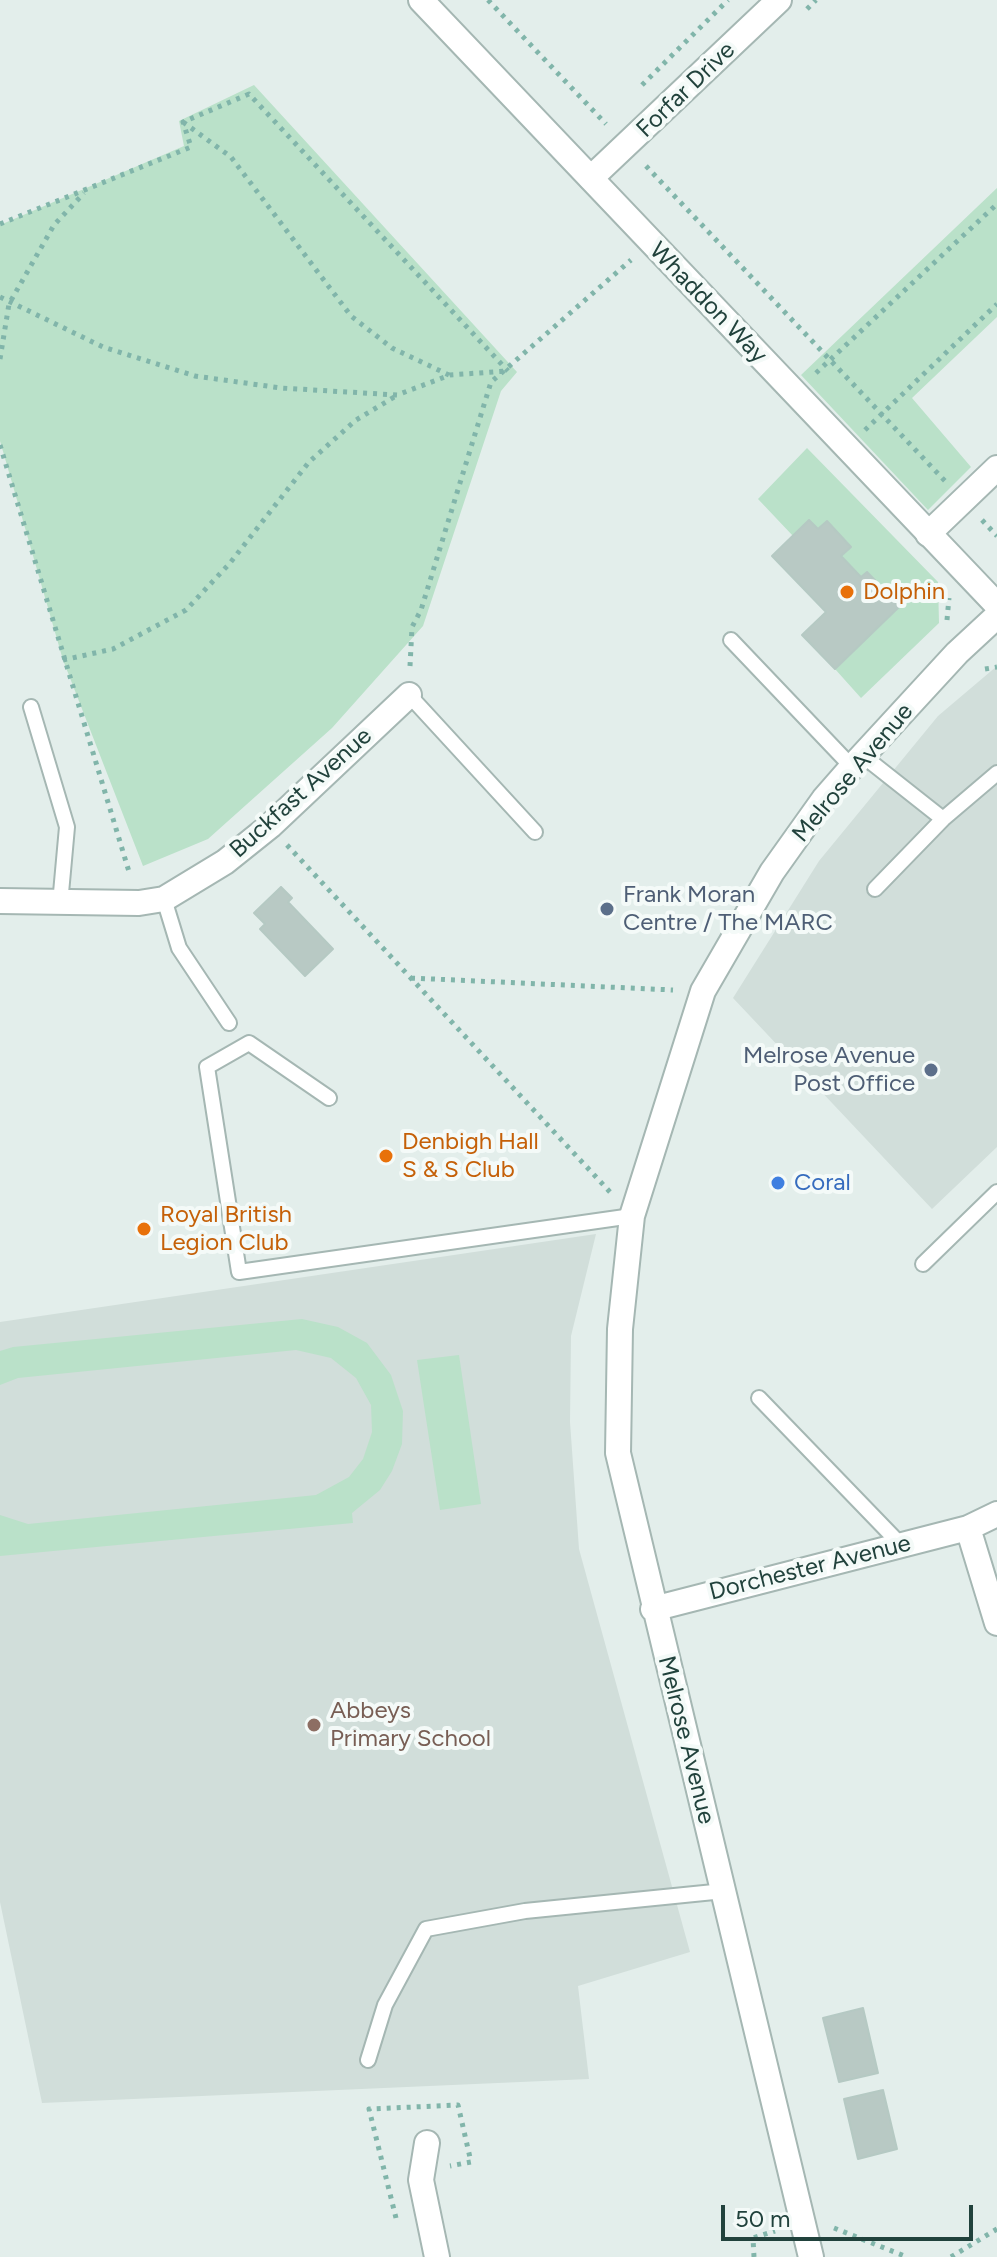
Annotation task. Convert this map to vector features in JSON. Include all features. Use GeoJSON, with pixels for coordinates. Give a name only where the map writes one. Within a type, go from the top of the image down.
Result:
{"type":"FeatureCollection","features":[{"type":"Feature","properties":{"kind":"street","name":"Whaddon Way"},"geometry":{"type":"LineString","coordinates":[[421,0],[997,605]]}},
{"type":"Feature","properties":{"kind":"street","name":"Forfar Drive"},"geometry":{"type":"LineString","coordinates":[[591,178],[779,0]]}},
{"type":"Feature","properties":{"kind":"street"},"geometry":{"type":"LineString","coordinates":[[928,534],[997,468]]}},
{"type":"Feature","properties":{"kind":"street","name":"Melrose Avenue"},"geometry":{"type":"LineString","coordinates":[[811,2257],[618,1453],[620,1329],[632,1216],[703,991],[772,872],[824,799],[857,761],[997,616]]}},
{"type":"Feature","properties":{"kind":"street","name":"Buckfast Avenue"},"geometry":{"type":"LineString","coordinates":[[0,901],[60,904],[139,903],[164,899],[225,862],[270,826],[409,695]]}},
{"type":"Feature","properties":{"kind":"street","name":"Dorchester Avenue"},"geometry":{"type":"LineString","coordinates":[[653,1609],[968,1528],[997,1514]]}},
{"type":"Feature","properties":{"kind":"street"},"geometry":{"type":"LineString","coordinates":[[968,1528],[997,1623]]}},
{"type":"Feature","properties":{"kind":"street"},"geometry":{"type":"LineString","coordinates":[[427,2143],[421,2180],[437,2257]]}},
{"type":"Feature","properties":{"kind":"lane"},"geometry":{"type":"LineString","coordinates":[[731,640],[857,761],[943,819]]}},
{"type":"Feature","properties":{"kind":"lane"},"geometry":{"type":"LineString","coordinates":[[409,695],[535,832]]}},
{"type":"Feature","properties":{"kind":"lane"},"geometry":{"type":"LineString","coordinates":[[31,707],[67,827],[60,904]]}},
{"type":"Feature","properties":{"kind":"lane"},"geometry":{"type":"LineString","coordinates":[[875,889],[943,819],[997,773]]}},
{"type":"Feature","properties":{"kind":"lane"},"geometry":{"type":"LineString","coordinates":[[164,899],[179,948],[229,1023]]}},
{"type":"Feature","properties":{"kind":"lane"},"geometry":{"type":"LineString","coordinates":[[329,1098],[249,1043],[207,1067],[239,1272],[632,1216]]}},
{"type":"Feature","properties":{"kind":"lane"},"geometry":{"type":"LineString","coordinates":[[923,1264],[997,1192]]}},
{"type":"Feature","properties":{"kind":"lane"},"geometry":{"type":"LineString","coordinates":[[759,1398],[901,1545]]}},
{"type":"Feature","properties":{"kind":"lane"},"geometry":{"type":"LineString","coordinates":[[368,2060],[385,2005],[426,1929],[525,1911],[724,1891]]}},
{"type":"Feature","properties":{"kind":"path"},"geometry":{"type":"LineString","coordinates":[[488,0],[997,536]]}},
{"type":"Feature","properties":{"kind":"path"},"geometry":{"type":"LineString","coordinates":[[636,92],[728,0]]}},
{"type":"Feature","properties":{"kind":"path"},"geometry":{"type":"LineString","coordinates":[[183,122],[249,94],[508,371]]}},
{"type":"Feature","properties":{"kind":"path"},"geometry":{"type":"LineString","coordinates":[[605,123],[615,112]]}},
{"type":"Feature","properties":{"kind":"path"},"geometry":{"type":"LineString","coordinates":[[0,224],[191,147],[183,122]]}},
{"type":"Feature","properties":{"kind":"path"},"geometry":{"type":"LineString","coordinates":[[183,122],[231,157],[351,316],[392,348],[450,375]]}},
{"type":"Feature","properties":{"kind":"path"},"geometry":{"type":"LineString","coordinates":[[0,359],[9,304],[54,225],[87,189]]}},
{"type":"Feature","properties":{"kind":"path"},"geometry":{"type":"LineString","coordinates":[[795,393],[997,204]]}},
{"type":"Feature","properties":{"kind":"path"},"geometry":{"type":"LineString","coordinates":[[409,695],[412,627],[421,610],[491,382],[508,371],[650,242]]}},
{"type":"Feature","properties":{"kind":"path"},"geometry":{"type":"LineString","coordinates":[[0,297],[103,347],[195,376],[281,388],[397,395]]}},
{"type":"Feature","properties":{"kind":"path"},"geometry":{"type":"LineString","coordinates":[[847,447],[997,304]]}},
{"type":"Feature","properties":{"kind":"path"},"geometry":{"type":"LineString","coordinates":[[63,660],[113,649],[186,610],[230,563],[309,462],[356,420],[397,395],[450,375],[508,371]]}},
{"type":"Feature","properties":{"kind":"path"},"geometry":{"type":"LineString","coordinates":[[0,445],[139,903]]}},
{"type":"Feature","properties":{"kind":"path"},"geometry":{"type":"LineString","coordinates":[[270,826],[632,1216]]}},
{"type":"Feature","properties":{"kind":"path"},"geometry":{"type":"LineString","coordinates":[[410,978],[703,991]]}},
{"type":"Feature","properties":{"kind":"path"},"geometry":{"type":"LineString","coordinates":[[951,2257],[997,2229]]}},
{"type":"Feature","properties":{"kind":"shaded area"},"geometry":{"type":"Polygon","coordinates":[[[997,666],[997,1147],[932,1209],[733,998],[819,861],[938,716],[997,666]]]}},
{"type":"Feature","properties":{"kind":"shaded area","name":"Abbeys Primary School"},"geometry":{"type":"Polygon","coordinates":[[[596,1234],[571,1336],[570,1422],[579,1549],[690,1952],[578,1986],[589,2079],[42,2103],[0,1902],[0,1322],[596,1234]]]}},
{"type":"Feature","properties":{"kind":"green space"},"geometry":{"type":"Polygon","coordinates":[[[254,85],[517,372],[501,391],[423,626],[332,728],[208,839],[143,866],[63,660],[0,441],[0,225],[184,146],[179,121],[254,85]]]}},
{"type":"Feature","properties":{"kind":"green space"},"geometry":{"type":"Polygon","coordinates":[[[997,188],[997,317],[912,398],[971,467],[928,510],[801,375],[997,188]]]}},
{"type":"Feature","properties":{"kind":"green space"},"geometry":{"type":"Polygon","coordinates":[[[807,448],[938,582],[939,623],[861,698],[835,669],[900,606],[867,572],[861,577],[841,556],[851,547],[827,522],[818,529],[793,536],[758,499],[807,448]]]}},
{"type":"Feature","properties":{"kind":"green space"},"geometry":{"type":"Polygon","coordinates":[[[302,1319],[338,1327],[367,1343],[391,1375],[403,1411],[402,1444],[392,1471],[380,1490],[352,1513],[353,1523],[0,1556],[0,1515],[28,1524],[316,1495],[349,1477],[363,1459],[372,1432],[371,1405],[356,1378],[331,1358],[296,1350],[18,1378],[0,1385],[0,1351],[13,1347],[302,1319]]]}},
{"type":"Feature","properties":{"kind":"green space"},"geometry":{"type":"Polygon","coordinates":[[[459,1355],[481,1504],[440,1510],[417,1360],[459,1355]]]}},
{"type":"Feature","properties":{"kind":"building","name":"Dolphin"},"geometry":{"type":"Polygon","coordinates":[[[809,520],[818,529],[827,521],[851,547],[841,556],[861,577],[867,572],[900,606],[835,669],[802,635],[826,612],[772,556],[809,520]]]}},
{"type":"Feature","properties":{"kind":"building"},"geometry":{"type":"Polygon","coordinates":[[[281,887],[292,898],[288,902],[333,949],[305,976],[260,929],[265,924],[254,913],[281,887]]]}},
{"type":"Feature","properties":{"kind":"building"},"geometry":{"type":"Polygon","coordinates":[[[863,2008],[878,2073],[839,2082],[823,2018],[863,2008]]]}},
{"type":"Feature","properties":{"kind":"building"},"geometry":{"type":"Polygon","coordinates":[[[883,2090],[897,2149],[858,2159],[844,2099],[883,2090]]]}},
{"type":"Feature","properties":{"kind":"place","name":"Dolphin"},"geometry":{"type":"Point","coordinates":[847,592]}},
{"type":"Feature","properties":{"kind":"place","name":"Frank Moran Centre / The MARC"},"geometry":{"type":"Point","coordinates":[607,909]}},
{"type":"Feature","properties":{"kind":"place","name":"Melrose Avenue Post Office"},"geometry":{"type":"Point","coordinates":[931,1070]}},
{"type":"Feature","properties":{"kind":"place","name":"Denbigh Hall S & S Club"},"geometry":{"type":"Point","coordinates":[386,1156]}},
{"type":"Feature","properties":{"kind":"place","name":"Coral"},"geometry":{"type":"Point","coordinates":[778,1183]}},
{"type":"Feature","properties":{"kind":"place","name":"Royal British Legion Club"},"geometry":{"type":"Point","coordinates":[144,1229]}},
{"type":"Feature","properties":{"kind":"place","name":"Abbeys Primary School"},"geometry":{"type":"Point","coordinates":[314,1725]}}]}
